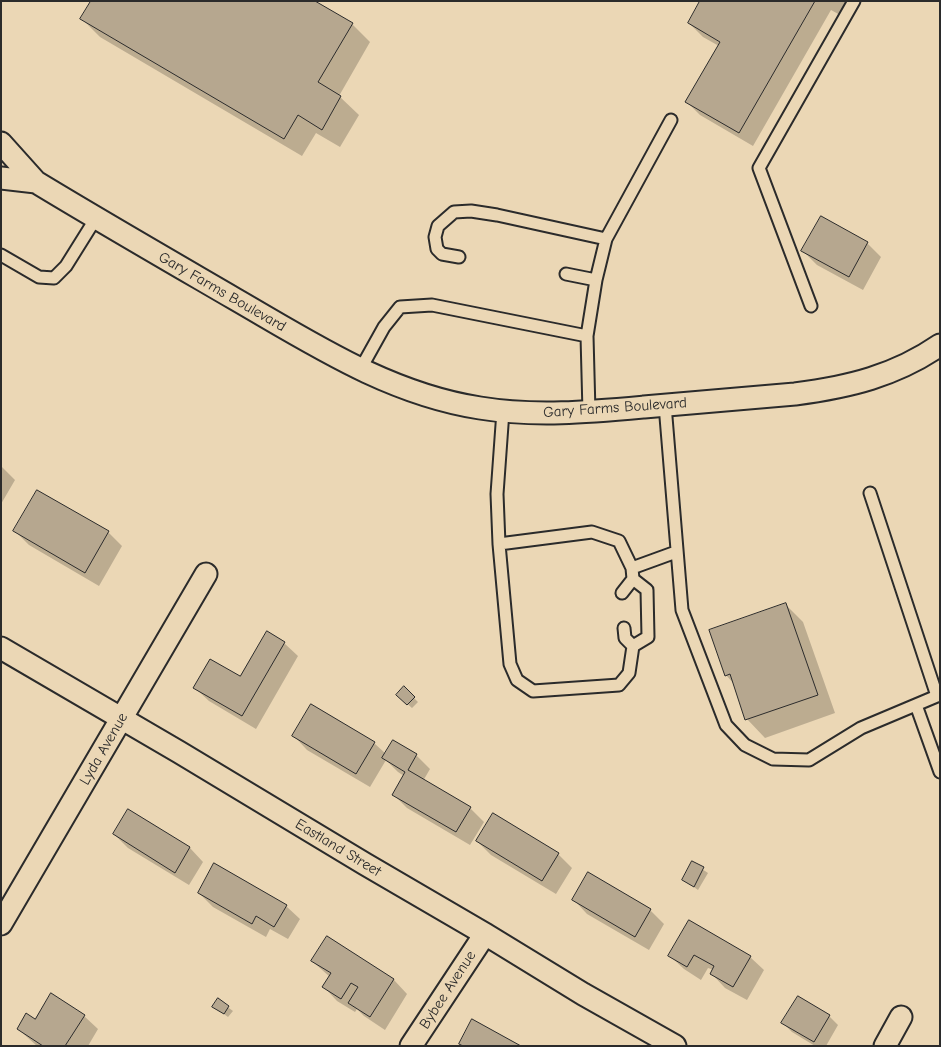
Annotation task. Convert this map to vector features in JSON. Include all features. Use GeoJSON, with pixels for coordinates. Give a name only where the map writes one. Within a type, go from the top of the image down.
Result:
{"type":"FeatureCollection","features":[{"type":"Feature","properties":{"kind":"street","name":"Gary Farms Boulevard"},"geometry":{"type":"LineString","coordinates":[[1,143],[36,182],[318,348],[360,370],[418,393],[456,403],[503,411],[533,413],[589,412],[827,390],[861,382],[894,371],[922,357],[940,345]]}},
{"type":"Feature","properties":{"kind":"street","name":"Gary Farms Boulevard"},"geometry":{"type":"LineString","coordinates":[[1,178],[36,182]]}},
{"type":"Feature","properties":{"kind":"street","name":"Lyda Avenue"},"geometry":{"type":"LineString","coordinates":[[1,924],[206,574]]}},
{"type":"Feature","properties":{"kind":"street","name":"Eastland Street"},"geometry":{"type":"LineString","coordinates":[[1,648],[122,718],[583,994],[675,1046]]}},
{"type":"Feature","properties":{"kind":"street","name":"Bybee Avenue"},"geometry":{"type":"LineString","coordinates":[[411,1046],[485,934]]}},
{"type":"Feature","properties":{"kind":"street"},"geometry":{"type":"LineString","coordinates":[[885,1046],[901,1017]]}},
{"type":"Feature","properties":{"kind":"lane"},"geometry":{"type":"LineString","coordinates":[[811,306],[759,168],[854,1]]}},
{"type":"Feature","properties":{"kind":"lane"},"geometry":{"type":"LineString","coordinates":[[589,412],[587,336],[596,280],[606,239],[672,120]]}},
{"type":"Feature","properties":{"kind":"lane"},"geometry":{"type":"LineString","coordinates":[[459,258],[442,254],[437,249],[435,237],[438,226],[454,212],[471,211],[497,215],[606,239]]}},
{"type":"Feature","properties":{"kind":"lane"},"geometry":{"type":"LineString","coordinates":[[1,255],[39,277],[54,278],[66,266],[96,218]]}},
{"type":"Feature","properties":{"kind":"lane"},"geometry":{"type":"LineString","coordinates":[[566,274],[596,280]]}},
{"type":"Feature","properties":{"kind":"lane"},"geometry":{"type":"LineString","coordinates":[[360,370],[384,327],[400,307],[432,305],[587,336]]}},
{"type":"Feature","properties":{"kind":"lane"},"geometry":{"type":"LineString","coordinates":[[665,405],[682,610],[726,725],[745,745],[773,759],[809,760],[861,728],[939,695],[870,493]]}},
{"type":"Feature","properties":{"kind":"lane"},"geometry":{"type":"LineString","coordinates":[[503,411],[497,494],[499,544],[510,664],[517,680],[533,691],[619,685],[629,673],[633,646]]}},
{"type":"Feature","properties":{"kind":"lane"},"geometry":{"type":"LineString","coordinates":[[499,544],[592,532],[619,541],[633,574],[647,590],[648,637],[633,646]]}},
{"type":"Feature","properties":{"kind":"lane"},"geometry":{"type":"LineString","coordinates":[[622,593],[633,574],[676,552]]}},
{"type":"Feature","properties":{"kind":"lane"},"geometry":{"type":"LineString","coordinates":[[624,628],[625,638],[633,646]]}},
{"type":"Feature","properties":{"kind":"lane"},"geometry":{"type":"LineString","coordinates":[[916,705],[940,772]]}},
{"type":"Feature","properties":{"kind":"building"},"geometry":{"type":"Polygon","coordinates":[[[91,1],[315,1],[353,23],[318,82],[341,96],[322,130],[298,115],[284,139],[80,19],[91,1]]]}},
{"type":"Feature","properties":{"kind":"building"},"geometry":{"type":"Polygon","coordinates":[[[700,1],[815,1],[739,133],[685,102],[720,42],[688,23],[700,1]]]}},
{"type":"Feature","properties":{"kind":"building"},"geometry":{"type":"Polygon","coordinates":[[[821,216],[868,242],[849,277],[801,251],[821,216]]]}},
{"type":"Feature","properties":{"kind":"building"},"geometry":{"type":"Polygon","coordinates":[[[37,490],[109,531],[85,573],[13,531],[37,490]]]}},
{"type":"Feature","properties":{"kind":"building"},"geometry":{"type":"Polygon","coordinates":[[[786,603],[818,695],[745,720],[730,674],[725,676],[709,630],[786,603]]]}},
{"type":"Feature","properties":{"kind":"building"},"geometry":{"type":"Polygon","coordinates":[[[267,631],[285,642],[242,716],[193,688],[210,659],[240,676],[267,631]]]}},
{"type":"Feature","properties":{"kind":"building"},"geometry":{"type":"Polygon","coordinates":[[[404,686],[415,697],[407,705],[396,695],[404,686]]]}},
{"type":"Feature","properties":{"kind":"building"},"geometry":{"type":"Polygon","coordinates":[[[311,704],[375,742],[356,774],[292,736],[311,704]]]}},
{"type":"Feature","properties":{"kind":"building"},"geometry":{"type":"Polygon","coordinates":[[[393,740],[417,754],[408,770],[471,807],[456,832],[392,795],[405,772],[382,758],[393,740]]]}},
{"type":"Feature","properties":{"kind":"building"},"geometry":{"type":"Polygon","coordinates":[[[128,809],[190,847],[175,873],[113,834],[128,809]]]}},
{"type":"Feature","properties":{"kind":"building"},"geometry":{"type":"Polygon","coordinates":[[[493,813],[559,853],[542,881],[476,841],[493,813]]]}},
{"type":"Feature","properties":{"kind":"building"},"geometry":{"type":"Polygon","coordinates":[[[692,861],[704,867],[694,887],[682,880],[692,861]]]}},
{"type":"Feature","properties":{"kind":"building"},"geometry":{"type":"Polygon","coordinates":[[[214,863],[287,905],[274,927],[256,916],[252,924],[198,893],[214,863]]]}},
{"type":"Feature","properties":{"kind":"building"},"geometry":{"type":"Polygon","coordinates":[[[588,872],[651,909],[635,937],[572,900],[588,872]]]}},
{"type":"Feature","properties":{"kind":"building"},"geometry":{"type":"Polygon","coordinates":[[[689,920],[751,956],[733,987],[710,974],[714,966],[694,955],[687,967],[668,956],[689,920]]]}},
{"type":"Feature","properties":{"kind":"building"},"geometry":{"type":"Polygon","coordinates":[[[327,936],[394,979],[370,1017],[348,1003],[358,987],[351,983],[341,999],[322,987],[331,973],[311,961],[327,936]]]}},
{"type":"Feature","properties":{"kind":"building"},"geometry":{"type":"Polygon","coordinates":[[[51,993],[85,1015],[65,1046],[43,1046],[17,1029],[26,1013],[35,1019],[51,993]]]}},
{"type":"Feature","properties":{"kind":"building"},"geometry":{"type":"Polygon","coordinates":[[[798,996],[830,1015],[814,1042],[781,1023],[798,996]]]}},
{"type":"Feature","properties":{"kind":"building"},"geometry":{"type":"Polygon","coordinates":[[[218,998],[229,1006],[224,1014],[212,1007],[218,998]]]}},
{"type":"Feature","properties":{"kind":"building"},"geometry":{"type":"Polygon","coordinates":[[[472,1019],[521,1046],[463,1046],[459,1044],[472,1019]]]}}]}
